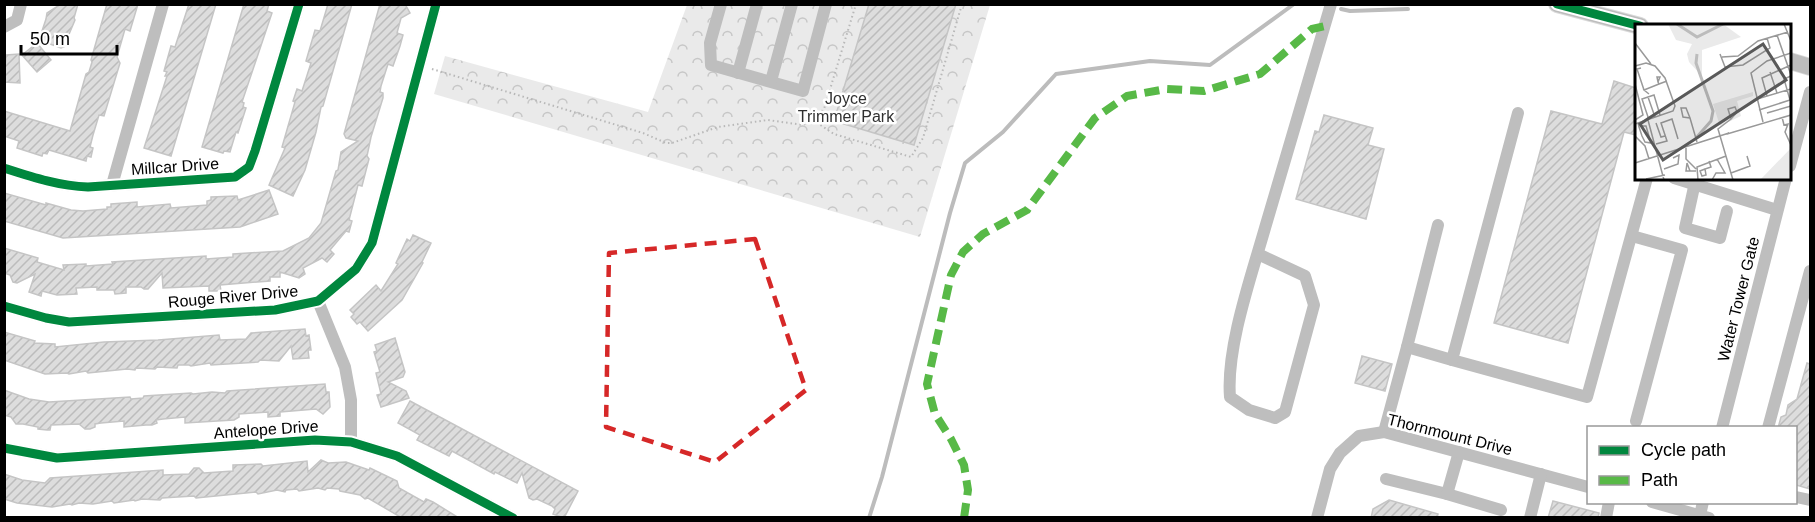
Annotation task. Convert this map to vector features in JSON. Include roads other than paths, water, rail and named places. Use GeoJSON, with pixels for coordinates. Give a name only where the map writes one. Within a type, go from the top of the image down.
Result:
{"type":"FeatureCollection","features":[{"type":"Feature","properties":{"kind":"main road"},"geometry":{"type":"LineString","coordinates":[[1557,4],[1635,25]]}},
{"type":"Feature","properties":{"kind":"main road"},"geometry":{"type":"LineString","coordinates":[[1791,62],[1810,67]]}},
{"type":"Feature","properties":{"kind":"street"},"geometry":{"type":"LineString","coordinates":[[4,27],[16,20],[21,4]]}},
{"type":"Feature","properties":{"kind":"street"},"geometry":{"type":"LineString","coordinates":[[112,185],[163,4]]}},
{"type":"Feature","properties":{"kind":"street","name":"Millcar Drive"},"geometry":{"type":"LineString","coordinates":[[4,168],[68,186],[88,187],[235,177],[249,167],[299,4]]}},
{"type":"Feature","properties":{"kind":"street","name":"Rouge River Drive"},"geometry":{"type":"LineString","coordinates":[[4,306],[46,318],[69,321],[275,310],[318,301],[356,269],[372,243],[436,4]]}},
{"type":"Feature","properties":{"kind":"street"},"geometry":{"type":"LineString","coordinates":[[721,4],[710,43],[711,65],[803,91],[826,4]]}},
{"type":"Feature","properties":{"kind":"street"},"geometry":{"type":"LineString","coordinates":[[738,73],[757,4]]}},
{"type":"Feature","properties":{"kind":"street"},"geometry":{"type":"LineString","coordinates":[[771,81],[792,4]]}},
{"type":"Feature","properties":{"kind":"street"},"geometry":{"type":"LineString","coordinates":[[1258,254],[1305,276],[1314,305],[1286,412],[1275,418],[1249,410],[1230,397],[1228,378],[1235,341],[1258,254],[1331,4]]}},
{"type":"Feature","properties":{"kind":"street"},"geometry":{"type":"LineString","coordinates":[[1791,162],[1810,92]]}},
{"type":"Feature","properties":{"kind":"street"},"geometry":{"type":"LineString","coordinates":[[1452,360],[1518,112]]}},
{"type":"Feature","properties":{"kind":"street"},"geometry":{"type":"LineString","coordinates":[[1407,347],[1587,397],[1646,180]]}},
{"type":"Feature","properties":{"kind":"street","name":"Water Tower Gate"},"geometry":{"type":"LineString","coordinates":[[1723,426],[1785,180]]}},
{"type":"Feature","properties":{"kind":"street"},"geometry":{"type":"LineString","coordinates":[[1727,211],[1720,238],[1685,228],[1695,181],[1777,210]]}},
{"type":"Feature","properties":{"kind":"street"},"geometry":{"type":"LineString","coordinates":[[1384,432],[1438,225]]}},
{"type":"Feature","properties":{"kind":"street"},"geometry":{"type":"LineString","coordinates":[[1632,236],[1682,250],[1636,421]]}},
{"type":"Feature","properties":{"kind":"street"},"geometry":{"type":"LineString","coordinates":[[1769,426],[1810,272]]}},
{"type":"Feature","properties":{"kind":"street"},"geometry":{"type":"LineString","coordinates":[[318,301],[345,367],[351,400],[351,442]]}},
{"type":"Feature","properties":{"kind":"street","name":"Thornmount Drive"},"geometry":{"type":"LineString","coordinates":[[1317,518],[1330,469],[1340,453],[1359,436],[1384,432],[1587,487]]}},
{"type":"Feature","properties":{"kind":"street","name":"Antelope Drive"},"geometry":{"type":"LineString","coordinates":[[4,448],[57,458],[315,440],[351,442],[397,456],[513,518]]}},
{"type":"Feature","properties":{"kind":"street"},"geometry":{"type":"LineString","coordinates":[[1447,494],[1459,452]]}},
{"type":"Feature","properties":{"kind":"street"},"geometry":{"type":"LineString","coordinates":[[1530,518],[1541,474]]}},
{"type":"Feature","properties":{"kind":"street"},"geometry":{"type":"LineString","coordinates":[[1386,479],[1501,510]]}},
{"type":"Feature","properties":{"kind":"street"},"geometry":{"type":"LineString","coordinates":[[1661,504],[1699,513]]}},
{"type":"Feature","properties":{"kind":"waterway"},"geometry":{"type":"LineString","coordinates":[[869,518],[882,477],[965,163],[1003,132],[1056,74],[1150,61],[1210,65],[1294,4]]}},
{"type":"Feature","properties":{"kind":"waterway"},"geometry":{"type":"LineString","coordinates":[[1341,9],[1350,11],[1408,9]]}},
{"type":"Feature","properties":{"kind":"park label","name":"Joyce Trimmer Park"},"geometry":{"type":"Point","coordinates":[846,107]}}]}
